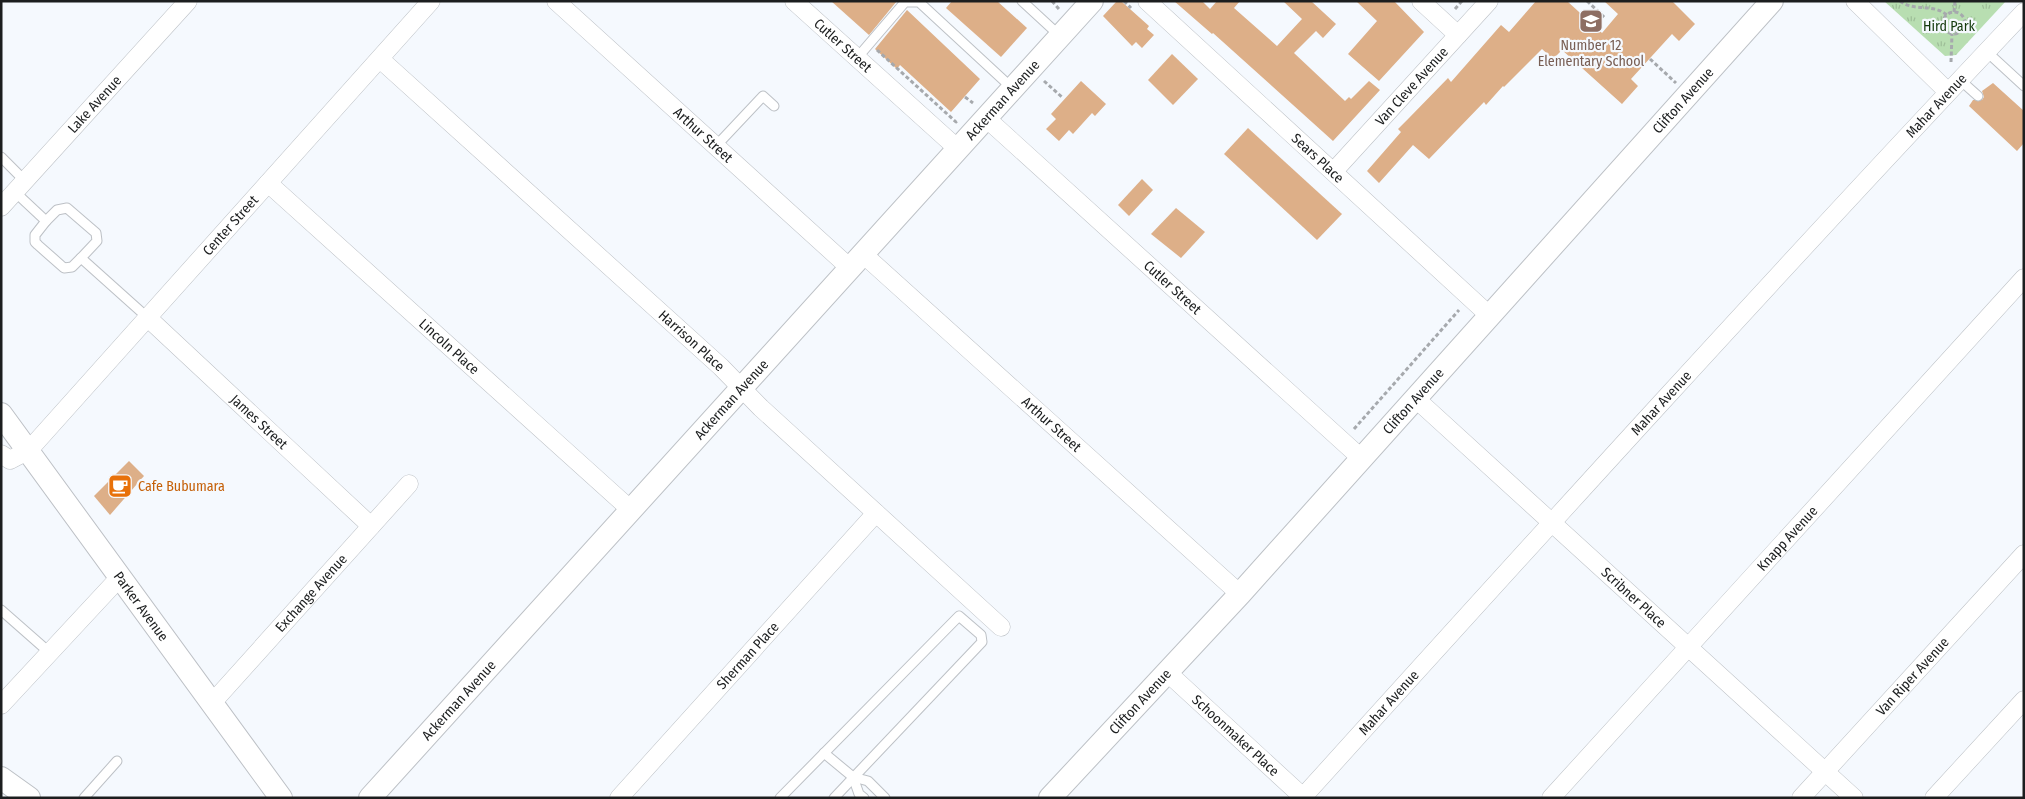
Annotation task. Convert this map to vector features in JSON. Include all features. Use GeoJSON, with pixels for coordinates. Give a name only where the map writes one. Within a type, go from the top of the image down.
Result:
{"type":"FeatureCollection","features":[{"type":"Feature","properties":{"kind":"street","name":"Lake Avenue"},"geometry":{"type":"LineString","coordinates":[[1,207],[188,1]]}},
{"type":"Feature","properties":{"kind":"street","name":"Center Street"},"geometry":{"type":"LineString","coordinates":[[29,450],[431,1]]}},
{"type":"Feature","properties":{"kind":"street","name":"Arthur Street"},"geometry":{"type":"LineString","coordinates":[[556,1],[716,146],[856,261],[1240,594]]}},
{"type":"Feature","properties":{"kind":"street","name":"Cutler Street"},"geometry":{"type":"LineString","coordinates":[[794,1],[958,149]]}},
{"type":"Feature","properties":{"kind":"street"},"geometry":{"type":"LineString","coordinates":[[1421,1],[1458,35]]}},
{"type":"Feature","properties":{"kind":"street","name":"Van Cleve Avenue"},"geometry":{"type":"LineString","coordinates":[[1334,171],[1489,1]]}},
{"type":"Feature","properties":{"kind":"street","name":"Clifton Avenue"},"geometry":{"type":"LineString","coordinates":[[1050,798],[1240,594],[1689,96],[1772,1]]}},
{"type":"Feature","properties":{"kind":"street"},"geometry":{"type":"LineString","coordinates":[[1855,1],[1953,85]]}},
{"type":"Feature","properties":{"kind":"street","name":"Ackerman Avenue"},"geometry":{"type":"LineString","coordinates":[[374,796],[630,510],[958,149],[976,107],[1012,88],[1050,27],[1082,5]]}},
{"type":"Feature","properties":{"kind":"street","name":"Sears Place"},"geometry":{"type":"LineString","coordinates":[[1143,8],[1334,171],[1490,316]]}},
{"type":"Feature","properties":{"kind":"street","name":"Mahar Avenue"},"geometry":{"type":"LineString","coordinates":[[1303,798],[1550,523],[1953,85],[2021,19]]}},
{"type":"Feature","properties":{"kind":"street","name":"Harrison Place"},"geometry":{"type":"LineString","coordinates":[[380,59],[742,388],[1000,626]]}},
{"type":"Feature","properties":{"kind":"street","name":"Cutler Street"},"geometry":{"type":"LineString","coordinates":[[976,107],[1361,458]]}},
{"type":"Feature","properties":{"kind":"street","name":"Lincoln Place"},"geometry":{"type":"LineString","coordinates":[[268,183],[630,510]]}},
{"type":"Feature","properties":{"kind":"street","name":"Knapp Avenue"},"geometry":{"type":"LineString","coordinates":[[1551,798],[2024,278]]}},
{"type":"Feature","properties":{"kind":"street","name":"James Street"},"geometry":{"type":"LineString","coordinates":[[148,318],[371,526]]}},
{"type":"Feature","properties":{"kind":"street","name":"Scribner Place"},"geometry":{"type":"LineString","coordinates":[[1415,398],[1854,798]]}},
{"type":"Feature","properties":{"kind":"street","name":"Parker Avenue"},"geometry":{"type":"LineString","coordinates":[[1,414],[281,798]]}},
{"type":"Feature","properties":{"kind":"street"},"geometry":{"type":"LineString","coordinates":[[1,454],[10,460],[29,450]]}},
{"type":"Feature","properties":{"kind":"street","name":"Exchange Avenue"},"geometry":{"type":"LineString","coordinates":[[212,703],[409,484]]}},
{"type":"Feature","properties":{"kind":"street","name":"Sherman Place"},"geometry":{"type":"LineString","coordinates":[[619,798],[876,513]]}},
{"type":"Feature","properties":{"kind":"street","name":"Van Riper Avenue"},"geometry":{"type":"LineString","coordinates":[[1801,798],[2024,554]]}},
{"type":"Feature","properties":{"kind":"street"},"geometry":{"type":"LineString","coordinates":[[1,705],[120,577]]}},
{"type":"Feature","properties":{"kind":"street","name":"Schoonmaker Place"},"geometry":{"type":"LineString","coordinates":[[1168,673],[1303,798]]}},
{"type":"Feature","properties":{"kind":"street"},"geometry":{"type":"LineString","coordinates":[[1934,798],[2024,700]]}},
{"type":"Feature","properties":{"kind":"street"},"geometry":{"type":"LineString","coordinates":[[1,778],[29,798]]}},
{"type":"Feature","properties":{"kind":"lane"},"geometry":{"type":"LineString","coordinates":[[857,58],[905,2],[919,1],[1012,88]]}},
{"type":"Feature","properties":{"kind":"lane"},"geometry":{"type":"LineString","coordinates":[[1022,1],[1050,27]]}},
{"type":"Feature","properties":{"kind":"lane"},"geometry":{"type":"LineString","coordinates":[[1986,51],[2024,86]]}},
{"type":"Feature","properties":{"kind":"lane"},"geometry":{"type":"LineString","coordinates":[[1953,85],[1978,96]]}},
{"type":"Feature","properties":{"kind":"lane"},"geometry":{"type":"LineString","coordinates":[[716,146],[763,96],[774,106]]}},
{"type":"Feature","properties":{"kind":"lane"},"geometry":{"type":"LineString","coordinates":[[1,156],[46,221]]}},
{"type":"Feature","properties":{"kind":"lane"},"geometry":{"type":"LineString","coordinates":[[67,208],[96,233],[97,241],[72,267],[64,268],[35,242],[35,235],[46,221],[57,210],[67,208]]}},
{"type":"Feature","properties":{"kind":"lane"},"geometry":{"type":"LineString","coordinates":[[81,258],[148,318]]}},
{"type":"Feature","properties":{"kind":"lane"},"geometry":{"type":"LineString","coordinates":[[1,610],[50,653]]}},
{"type":"Feature","properties":{"kind":"lane"},"geometry":{"type":"LineString","coordinates":[[780,798],[959,616],[982,635],[982,642],[834,798]]}},
{"type":"Feature","properties":{"kind":"lane"},"geometry":{"type":"LineString","coordinates":[[824,753],[853,777],[868,782],[885,798]]}},
{"type":"Feature","properties":{"kind":"lane"},"geometry":{"type":"LineString","coordinates":[[84,798],[118,761]]}},
{"type":"Feature","properties":{"kind":"lane"},"geometry":{"type":"LineString","coordinates":[[853,777],[859,794],[864,798]]}},
{"type":"Feature","properties":{"kind":"path"},"geometry":{"type":"LineString","coordinates":[[1050,27],[1060,9],[1052,1]]}},
{"type":"Feature","properties":{"kind":"path"},"geometry":{"type":"LineString","coordinates":[[1124,1],[1143,8]]}},
{"type":"Feature","properties":{"kind":"path"},"geometry":{"type":"LineString","coordinates":[[1455,8],[1462,1]]}},
{"type":"Feature","properties":{"kind":"path"},"geometry":{"type":"LineString","coordinates":[[1587,1],[1605,18]]}},
{"type":"Feature","properties":{"kind":"path"},"geometry":{"type":"LineString","coordinates":[[1900,1],[1912,6],[1936,8],[1947,15]]}},
{"type":"Feature","properties":{"kind":"path"},"geometry":{"type":"LineString","coordinates":[[1954,12],[1955,1]]}},
{"type":"Feature","properties":{"kind":"path"},"geometry":{"type":"LineString","coordinates":[[1954,12],[1961,14],[1966,24],[1960,33],[1952,34],[1946,30],[1943,24],[1947,15],[1954,12]]}},
{"type":"Feature","properties":{"kind":"path"},"geometry":{"type":"LineString","coordinates":[[1951,62],[1952,34]]}},
{"type":"Feature","properties":{"kind":"path"},"geometry":{"type":"LineString","coordinates":[[869,44],[956,122],[961,116]]}},
{"type":"Feature","properties":{"kind":"path"},"geometry":{"type":"LineString","coordinates":[[1650,59],[1689,96]]}},
{"type":"Feature","properties":{"kind":"path"},"geometry":{"type":"LineString","coordinates":[[1038,88],[1051,74]]}},
{"type":"Feature","properties":{"kind":"path"},"geometry":{"type":"LineString","coordinates":[[1044,81],[1063,98]]}},
{"type":"Feature","properties":{"kind":"path"},"geometry":{"type":"LineString","coordinates":[[965,97],[976,107]]}},
{"type":"Feature","properties":{"kind":"path"},"geometry":{"type":"LineString","coordinates":[[1348,423],[1355,430],[1460,311],[1453,305]]}},
{"type":"Feature","properties":{"kind":"green space","name":"Hird Park"},"geometry":{"type":"Polygon","coordinates":[[[1884,1],[2006,1],[1956,55],[1945,56],[1884,1]]]}},
{"type":"Feature","properties":{"kind":"building"},"geometry":{"type":"Polygon","coordinates":[[[831,1],[897,1],[869,35],[831,1]]]}},
{"type":"Feature","properties":{"kind":"building"},"geometry":{"type":"Polygon","coordinates":[[[952,1],[997,1],[1027,28],[1001,57],[946,8],[952,1]]]}},
{"type":"Feature","properties":{"kind":"building"},"geometry":{"type":"Polygon","coordinates":[[[1121,1],[1149,26],[1147,29],[1154,35],[1142,48],[1136,42],[1132,46],[1103,16],[1116,2],[1121,1]]]}},
{"type":"Feature","properties":{"kind":"building"},"geometry":{"type":"Polygon","coordinates":[[[1174,1],[1202,1],[1210,9],[1217,1],[1240,1],[1234,8],[1277,46],[1302,19],[1283,1],[1311,1],[1336,24],[1323,38],[1316,31],[1294,53],[1345,101],[1349,97],[1351,99],[1369,81],[1380,90],[1333,141],[1213,33],[1174,1]]]}},
{"type":"Feature","properties":{"kind":"building"},"geometry":{"type":"Polygon","coordinates":[[[1356,1],[1394,1],[1424,32],[1379,81],[1348,54],[1377,21],[1356,1]]]}},
{"type":"Feature","properties":{"kind":"building"},"geometry":{"type":"Polygon","coordinates":[[[1536,1],[1567,1],[1602,33],[1618,14],[1604,1],[1672,1],[1695,24],[1679,41],[1672,34],[1631,79],[1638,86],[1622,104],[1562,50],[1553,59],[1542,49],[1486,105],[1484,102],[1429,159],[1413,145],[1379,183],[1367,171],[1401,132],[1398,129],[1448,78],[1451,82],[1501,25],[1509,32],[1536,1]]]}},
{"type":"Feature","properties":{"kind":"building"},"geometry":{"type":"Polygon","coordinates":[[[907,10],[980,79],[951,112],[900,65],[897,69],[875,49],[907,10]]]}},
{"type":"Feature","properties":{"kind":"building"},"geometry":{"type":"Polygon","coordinates":[[[1172,54],[1198,79],[1173,105],[1148,80],[1172,54]]]}},
{"type":"Feature","properties":{"kind":"building"},"geometry":{"type":"Polygon","coordinates":[[[1081,81],[1106,104],[1095,116],[1092,113],[1073,134],[1069,130],[1059,141],[1046,129],[1056,119],[1051,114],[1081,81]]]}},
{"type":"Feature","properties":{"kind":"building"},"geometry":{"type":"Polygon","coordinates":[[[1993,83],[2024,111],[2024,143],[2017,151],[1969,106],[1973,100],[1982,100],[1984,97],[1982,91],[1993,83]]]}},
{"type":"Feature","properties":{"kind":"building"},"geometry":{"type":"Polygon","coordinates":[[[1248,128],[1342,214],[1317,240],[1224,154],[1248,128]]]}},
{"type":"Feature","properties":{"kind":"building"},"geometry":{"type":"Polygon","coordinates":[[[1142,179],[1153,190],[1129,216],[1118,205],[1142,179]]]}},
{"type":"Feature","properties":{"kind":"building"},"geometry":{"type":"Polygon","coordinates":[[[1176,208],[1205,232],[1181,258],[1151,234],[1176,208]]]}},
{"type":"Feature","properties":{"kind":"building","name":"Cafe Bubumara"},"geometry":{"type":"Polygon","coordinates":[[[129,461],[144,476],[110,515],[94,496],[129,461]]]}},
{"type":"Feature","properties":{"kind":"place","name":"Number 12 Elementary School"},"geometry":{"type":"Point","coordinates":[1591,21]}},
{"type":"Feature","properties":{"kind":"place","name":"Cafe Bubumara"},"geometry":{"type":"Point","coordinates":[120,486]}}]}
